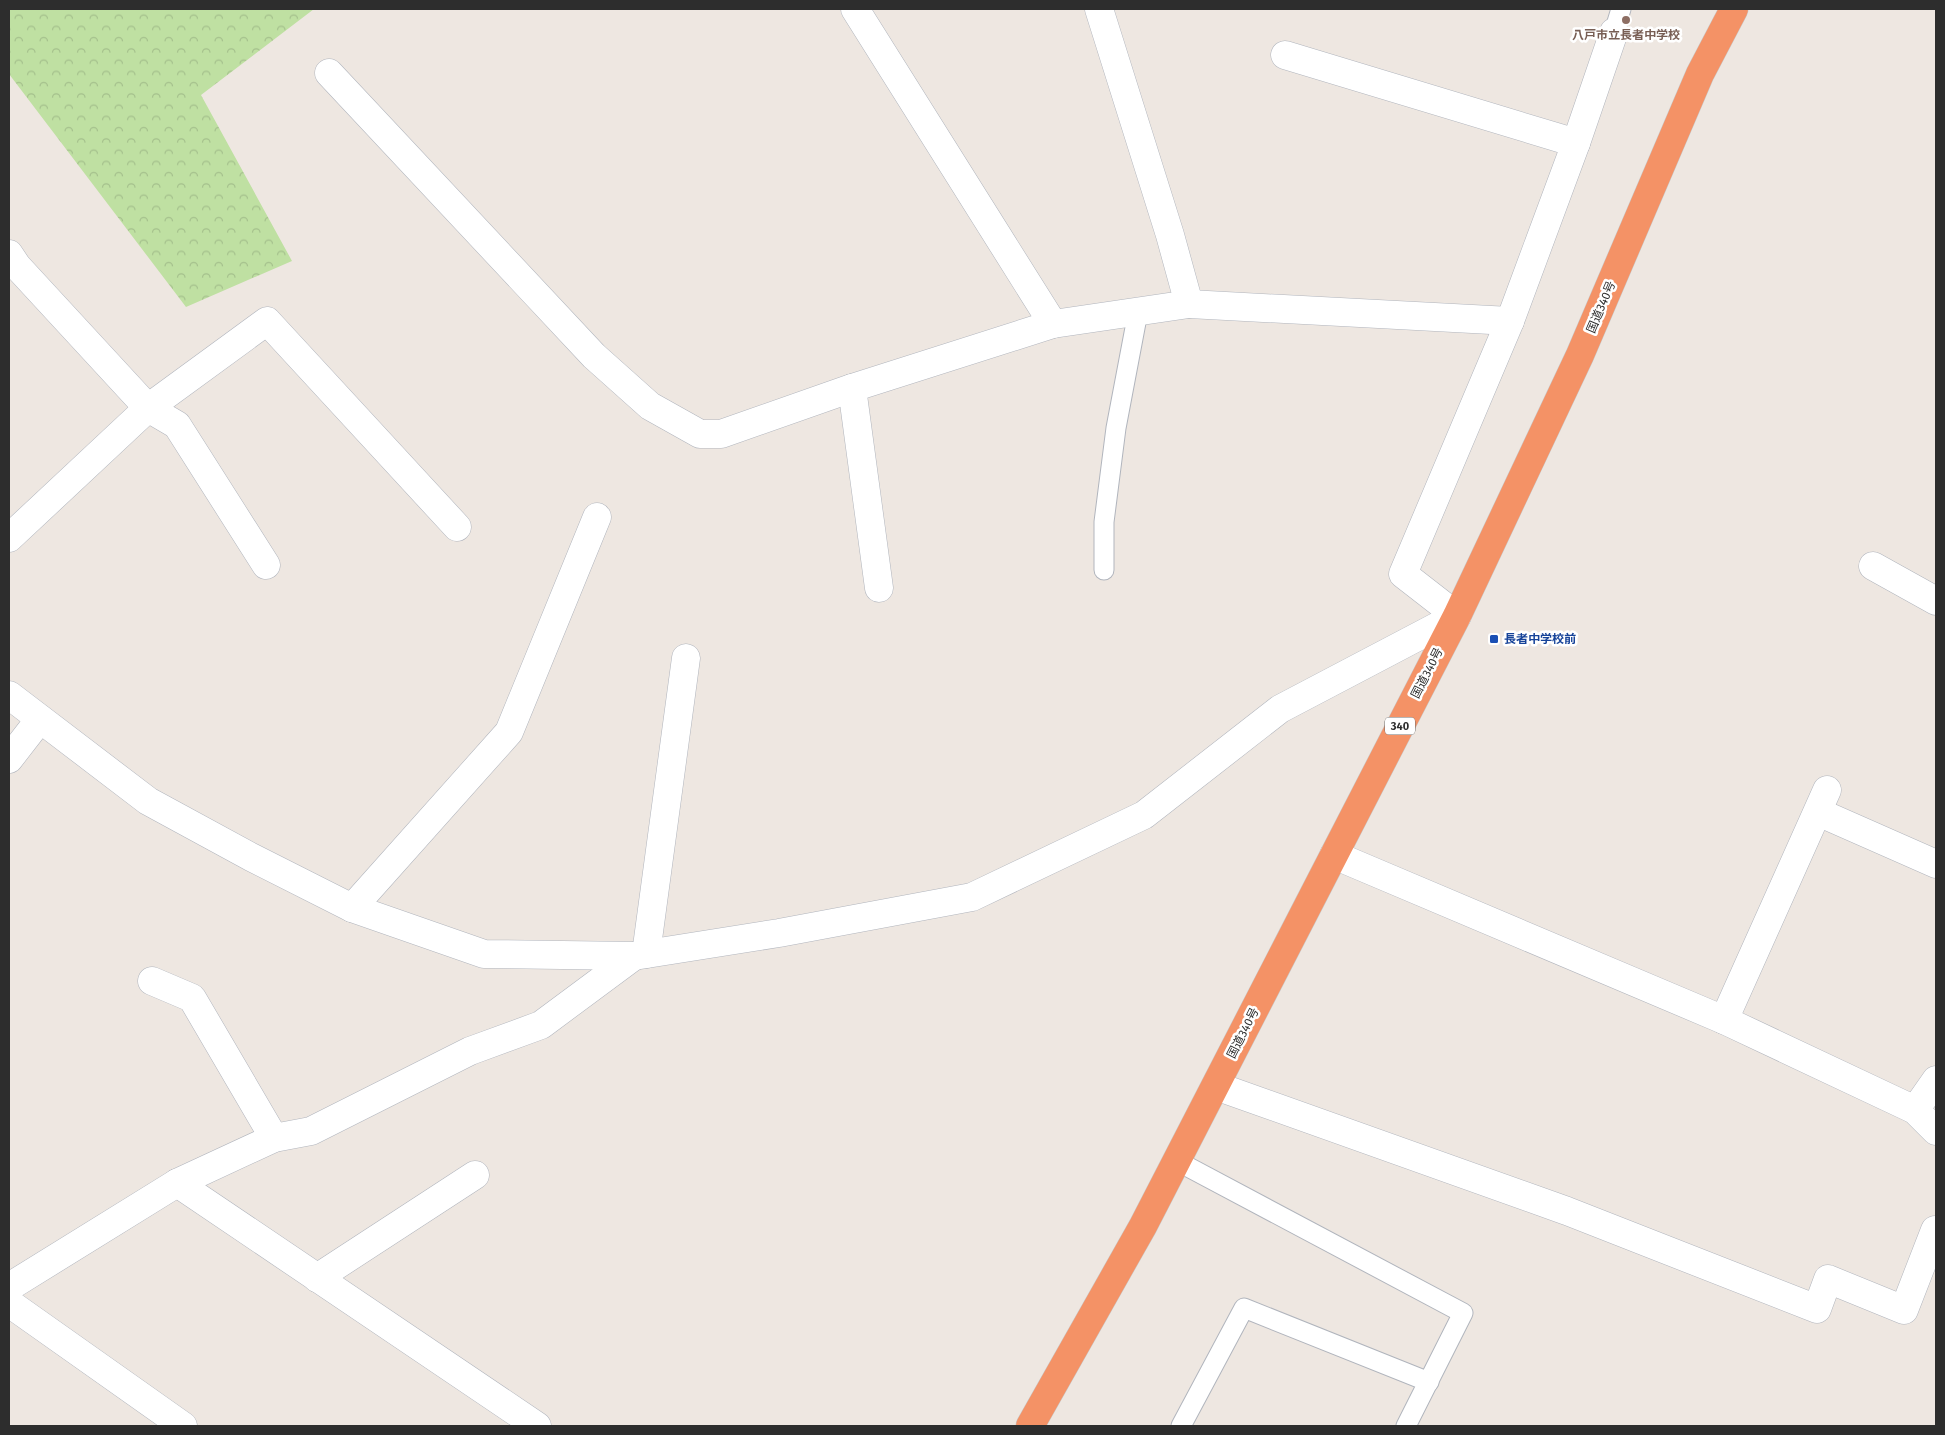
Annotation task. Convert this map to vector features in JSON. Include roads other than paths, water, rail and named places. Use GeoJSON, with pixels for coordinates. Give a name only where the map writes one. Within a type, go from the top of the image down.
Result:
{"type":"FeatureCollection","features":[{"type":"Feature","properties":{"kind":"highway","name":"国道340号"},"geometry":{"type":"LineString","coordinates":[[1030,1426],[1143,1226],[1456,616],[1580,355],[1700,74],[1734,9]]}},
{"type":"Feature","properties":{"kind":"street"},"geometry":{"type":"LineString","coordinates":[[855,9],[1053,324]]}},
{"type":"Feature","properties":{"kind":"street"},"geometry":{"type":"LineString","coordinates":[[1099,9],[1170,235],[1189,304]]}},
{"type":"Feature","properties":{"kind":"street"},"geometry":{"type":"LineString","coordinates":[[9,695],[148,801],[251,858],[352,908],[484,954],[640,955],[779,933],[972,897],[1144,815],[1280,709],[1456,616],[1403,574],[1510,321],[1576,143],[1618,20]]}},
{"type":"Feature","properties":{"kind":"street"},"geometry":{"type":"LineString","coordinates":[[1285,55],[1576,143]]}},
{"type":"Feature","properties":{"kind":"street"},"geometry":{"type":"LineString","coordinates":[[329,73],[594,356],[650,406],[700,434],[721,434],[852,388],[1053,324],[1189,304],[1510,321]]}},
{"type":"Feature","properties":{"kind":"street"},"geometry":{"type":"LineString","coordinates":[[9,254],[148,408],[177,425],[266,565]]}},
{"type":"Feature","properties":{"kind":"street"},"geometry":{"type":"LineString","coordinates":[[9,538],[148,408],[268,321],[457,527]]}},
{"type":"Feature","properties":{"kind":"street"},"geometry":{"type":"LineString","coordinates":[[852,388],[879,588]]}},
{"type":"Feature","properties":{"kind":"street"},"geometry":{"type":"LineString","coordinates":[[352,908],[509,732],[597,517]]}},
{"type":"Feature","properties":{"kind":"street"},"geometry":{"type":"LineString","coordinates":[[1873,566],[1936,601]]}},
{"type":"Feature","properties":{"kind":"street"},"geometry":{"type":"LineString","coordinates":[[9,1287],[177,1183],[274,1138],[311,1130],[470,1051],[541,1025],[640,955],[686,658]]}},
{"type":"Feature","properties":{"kind":"street"},"geometry":{"type":"LineString","coordinates":[[9,759],[40,720]]}},
{"type":"Feature","properties":{"kind":"street"},"geometry":{"type":"LineString","coordinates":[[1724,1020],[1823,801],[1936,864]]}},
{"type":"Feature","properties":{"kind":"street"},"geometry":{"type":"LineString","coordinates":[[1334,856],[1724,1020],[1915,1110],[1936,1131]]}},
{"type":"Feature","properties":{"kind":"street"},"geometry":{"type":"LineString","coordinates":[[152,981],[192,998],[274,1138]]}},
{"type":"Feature","properties":{"kind":"street"},"geometry":{"type":"LineString","coordinates":[[1915,1110],[1936,1080]]}},
{"type":"Feature","properties":{"kind":"street"},"geometry":{"type":"LineString","coordinates":[[1216,1086],[1568,1211],[1817,1308],[1828,1279],[1904,1310],[1935,1230]]}},
{"type":"Feature","properties":{"kind":"street"},"geometry":{"type":"LineString","coordinates":[[317,1278],[476,1175]]}},
{"type":"Feature","properties":{"kind":"street"},"geometry":{"type":"LineString","coordinates":[[177,1183],[536,1426]]}},
{"type":"Feature","properties":{"kind":"street"},"geometry":{"type":"LineString","coordinates":[[9,1303],[183,1426]]}},
{"type":"Feature","properties":{"kind":"lane"},"geometry":{"type":"LineString","coordinates":[[1104,570],[1104,522],[1112,456],[1138,312]]}},
{"type":"Feature","properties":{"kind":"lane"},"geometry":{"type":"LineString","coordinates":[[1177,1161],[1463,1313],[1406,1426]]}},
{"type":"Feature","properties":{"kind":"lane"},"geometry":{"type":"LineString","coordinates":[[1181,1426],[1244,1308],[1429,1382]]}},
{"type":"Feature","properties":{"kind":"place","name":"八戸市立長者中学校"},"geometry":{"type":"Point","coordinates":[1626,20]}},
{"type":"Feature","properties":{"kind":"place","name":"長者中学校前"},"geometry":{"type":"Point","coordinates":[1494,639]}}]}
